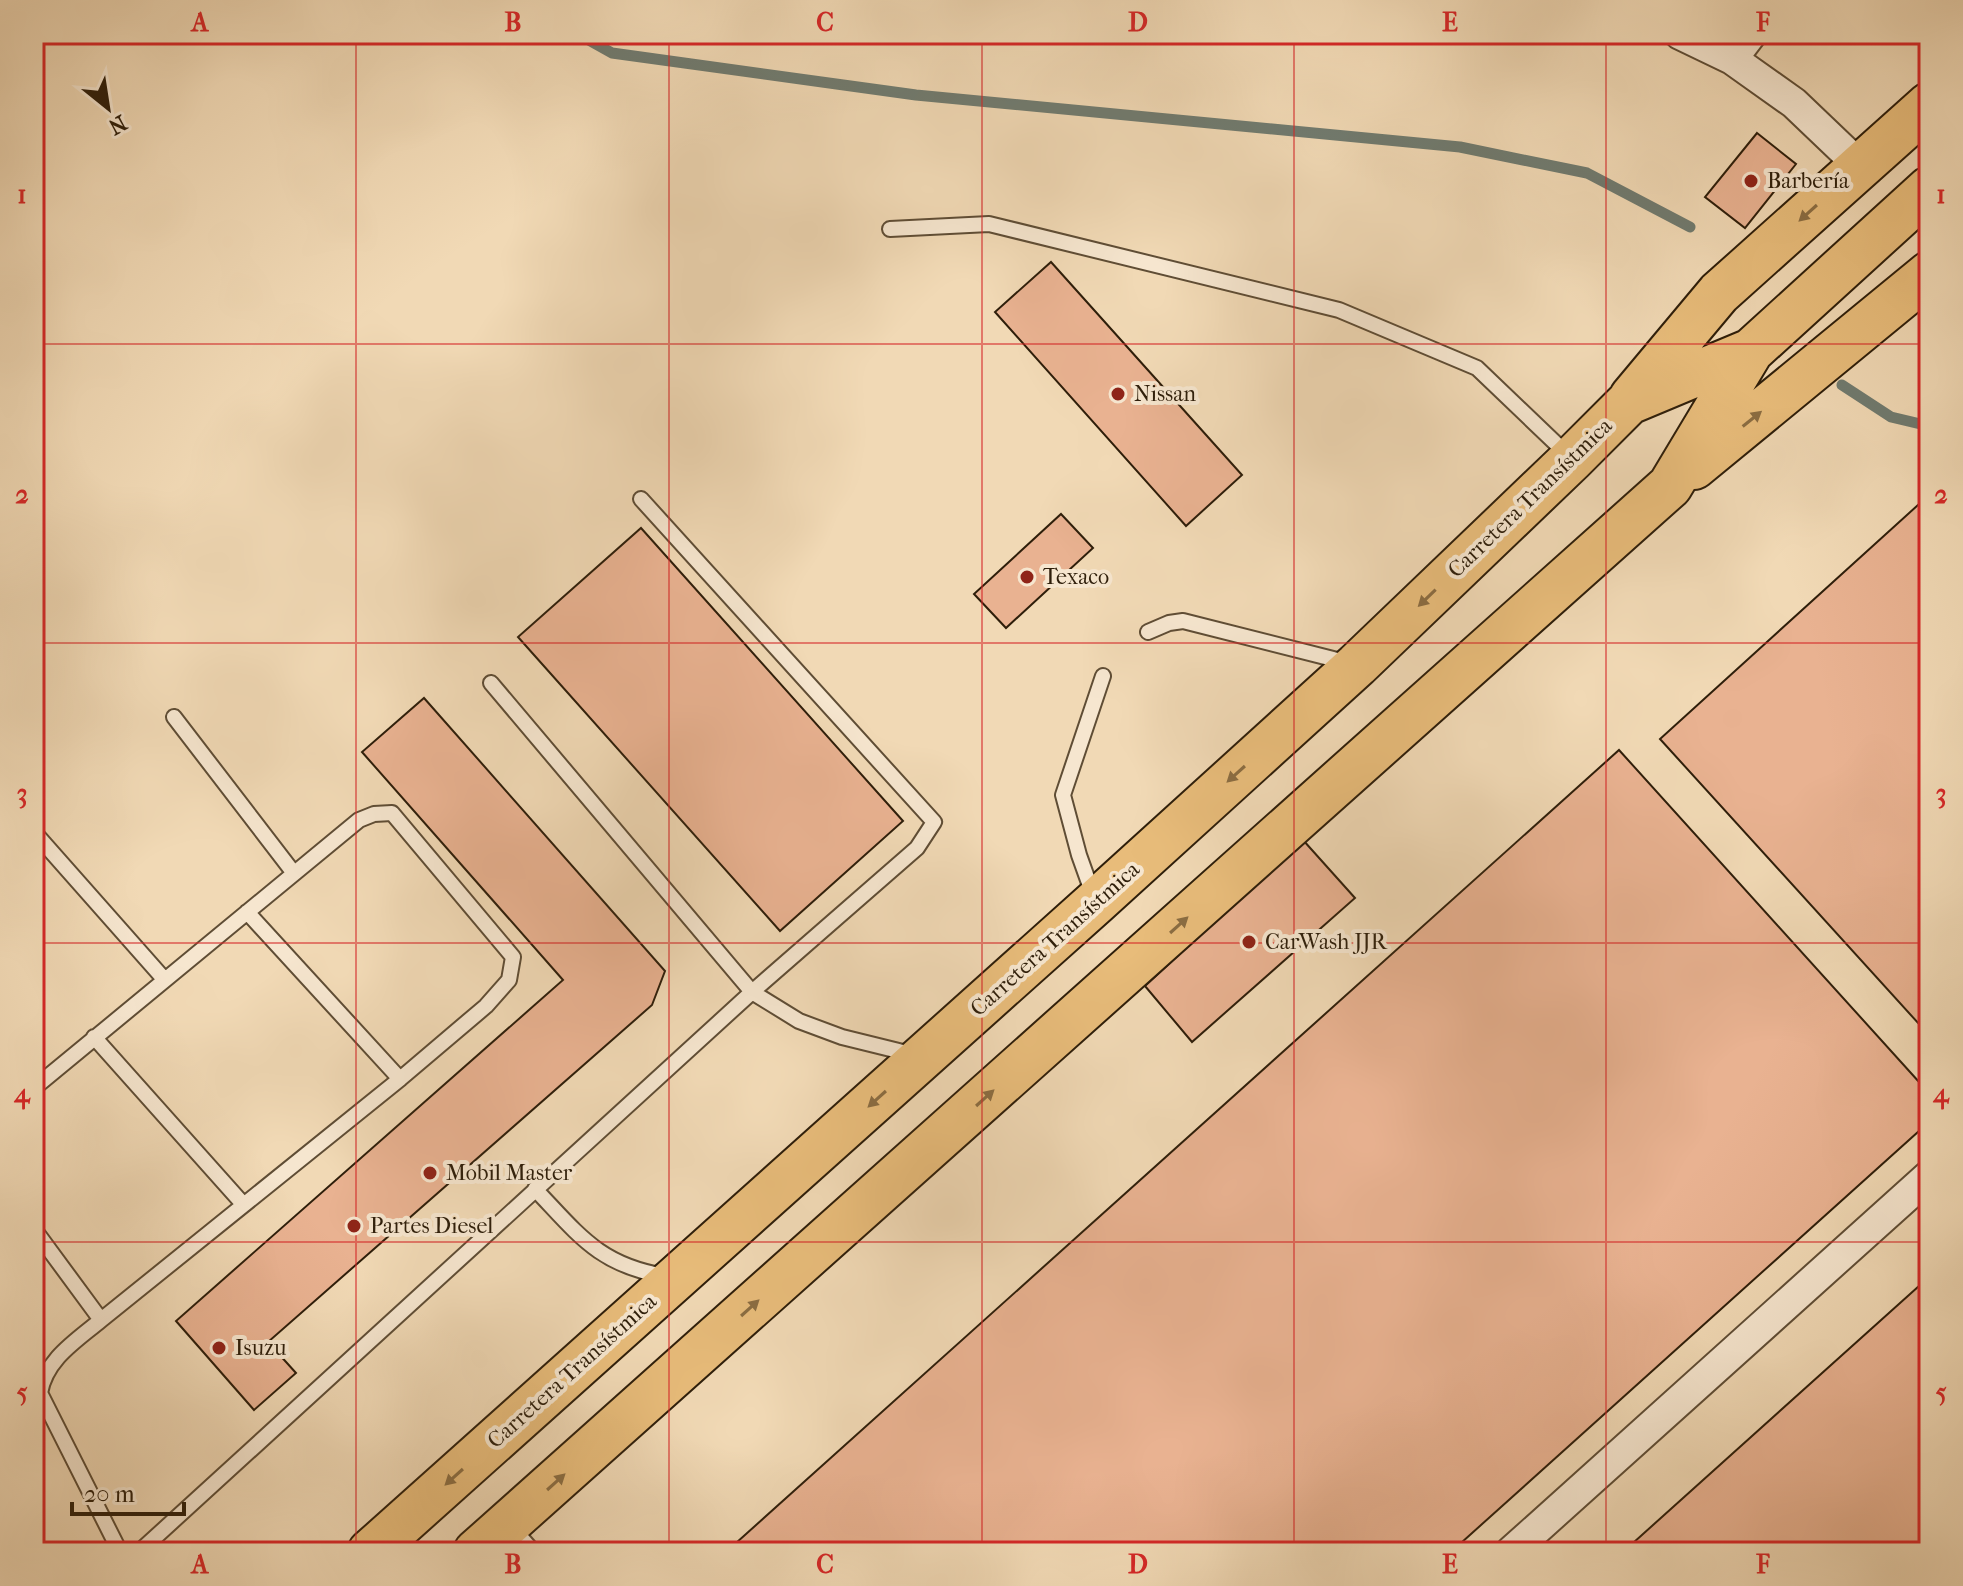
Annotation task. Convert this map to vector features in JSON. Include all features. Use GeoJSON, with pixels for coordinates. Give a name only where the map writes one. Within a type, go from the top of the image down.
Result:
{"type":"FeatureCollection","features":[{"type":"Feature","properties":{"kind":"main road"},"geometry":{"type":"LineString","coordinates":[[1629,402],[1719,293],[1929,105]]}},
{"type":"Feature","properties":{"kind":"main road","name":"Carretera Transístmica"},"geometry":{"type":"LineString","coordinates":[[501,1544],[1670,486],[1751,351],[1929,189]]}},
{"type":"Feature","properties":{"kind":"main road"},"geometry":{"type":"LineString","coordinates":[[1670,486],[1929,274]]}},
{"type":"Feature","properties":{"kind":"main road","name":"Carretera Transístmica"},"geometry":{"type":"LineString","coordinates":[[370,1552],[1357,665],[1629,402],[1751,351]]}},
{"type":"Feature","properties":{"kind":"street"},"geometry":{"type":"LineString","coordinates":[[1680,34],[1732,59],[1794,103],[1860,166]]}},
{"type":"Feature","properties":{"kind":"street"},"geometry":{"type":"LineString","coordinates":[[1732,59],[1751,34]]}},
{"type":"Feature","properties":{"kind":"street"},"geometry":{"type":"LineString","coordinates":[[1511,1552],[1929,1176]]}},
{"type":"Feature","properties":{"kind":"lane"},"geometry":{"type":"LineString","coordinates":[[890,229],[989,224],[1339,310],[1477,368],[1572,459]]}},
{"type":"Feature","properties":{"kind":"lane"},"geometry":{"type":"LineString","coordinates":[[139,1552],[752,992],[917,848],[934,822],[641,499]]}},
{"type":"Feature","properties":{"kind":"lane"},"geometry":{"type":"LineString","coordinates":[[1148,632],[1183,621],[1357,665]]}},
{"type":"Feature","properties":{"kind":"lane"},"geometry":{"type":"LineString","coordinates":[[1096,902],[1063,795],[1103,676]]}},
{"type":"Feature","properties":{"kind":"lane"},"geometry":{"type":"LineString","coordinates":[[491,683],[752,992],[799,1021],[842,1037],[923,1057]]}},
{"type":"Feature","properties":{"kind":"lane"},"geometry":{"type":"LineString","coordinates":[[174,717],[293,872]]}},
{"type":"Feature","properties":{"kind":"lane"},"geometry":{"type":"LineString","coordinates":[[34,1088],[293,872],[359,820],[374,814],[392,813],[513,957],[509,980],[486,1006],[101,1320],[58,1357],[43,1376],[40,1393],[120,1552]]}},
{"type":"Feature","properties":{"kind":"lane"},"geometry":{"type":"LineString","coordinates":[[34,832],[164,979]]}},
{"type":"Feature","properties":{"kind":"lane"},"geometry":{"type":"LineString","coordinates":[[247,912],[400,1079]]}},
{"type":"Feature","properties":{"kind":"lane"},"geometry":{"type":"LineString","coordinates":[[94,1037],[243,1204]]}},
{"type":"Feature","properties":{"kind":"lane"},"geometry":{"type":"LineString","coordinates":[[535,1189],[591,1248],[636,1271],[677,1278]]}},
{"type":"Feature","properties":{"kind":"lane"},"geometry":{"type":"LineString","coordinates":[[34,1229],[101,1320]]}},
{"type":"Feature","properties":{"kind":"building","name":"Barbería"},"geometry":{"type":"Polygon","coordinates":[[[1757,133],[1796,164],[1745,228],[1705,197],[1757,133]]]}},
{"type":"Feature","properties":{"kind":"building","name":"Nissan"},"geometry":{"type":"Polygon","coordinates":[[[1051,262],[1242,475],[1186,526],[995,312],[1051,262]]]}},
{"type":"Feature","properties":{"kind":"building"},"geometry":{"type":"Polygon","coordinates":[[[1929,495],[1929,1035],[1660,739],[1929,495]]]}},
{"type":"Feature","properties":{"kind":"building","name":"Texaco"},"geometry":{"type":"Polygon","coordinates":[[[1061,514],[1093,548],[1006,628],[974,594],[1061,514]]]}},
{"type":"Feature","properties":{"kind":"building"},"geometry":{"type":"Polygon","coordinates":[[[641,528],[903,821],[780,931],[518,637],[641,528]]]}},
{"type":"Feature","properties":{"kind":"building"},"geometry":{"type":"Polygon","coordinates":[[[424,698],[665,971],[652,1005],[268,1342],[296,1373],[254,1410],[176,1321],[563,980],[362,752],[424,698]]]}},
{"type":"Feature","properties":{"kind":"building"},"geometry":{"type":"Polygon","coordinates":[[[1619,750],[1929,1093],[1929,1122],[1451,1552],[726,1552],[1619,750]]]}},
{"type":"Feature","properties":{"kind":"building","name":"CarWash JJR"},"geometry":{"type":"Polygon","coordinates":[[[1303,840],[1355,898],[1192,1042],[1145,986],[1303,840]]]}},
{"type":"Feature","properties":{"kind":"building"},"geometry":{"type":"Polygon","coordinates":[[[1929,1277],[1929,1552],[1623,1552],[1929,1277]]]}},
{"type":"Feature","properties":{"kind":"waterway"},"geometry":{"type":"LineString","coordinates":[[578,34],[612,53],[916,95],[1460,147],[1587,173],[1690,227]]}},
{"type":"Feature","properties":{"kind":"waterway"},"geometry":{"type":"LineString","coordinates":[[1842,385],[1891,417],[1929,426]]}},
{"type":"Feature","properties":{"kind":"place","name":"Barbería"},"geometry":{"type":"Point","coordinates":[1751,181]}},
{"type":"Feature","properties":{"kind":"place","name":"Nissan"},"geometry":{"type":"Point","coordinates":[1118,394]}},
{"type":"Feature","properties":{"kind":"place","name":"Texaco"},"geometry":{"type":"Point","coordinates":[1027,577]}},
{"type":"Feature","properties":{"kind":"place","name":"CarWash JJR"},"geometry":{"type":"Point","coordinates":[1249,942]}},
{"type":"Feature","properties":{"kind":"place","name":"Mobil Master"},"geometry":{"type":"Point","coordinates":[430,1173]}},
{"type":"Feature","properties":{"kind":"place","name":"Partes Diesel"},"geometry":{"type":"Point","coordinates":[354,1226]}},
{"type":"Feature","properties":{"kind":"place","name":"Isuzu"},"geometry":{"type":"Point","coordinates":[219,1348]}}]}
